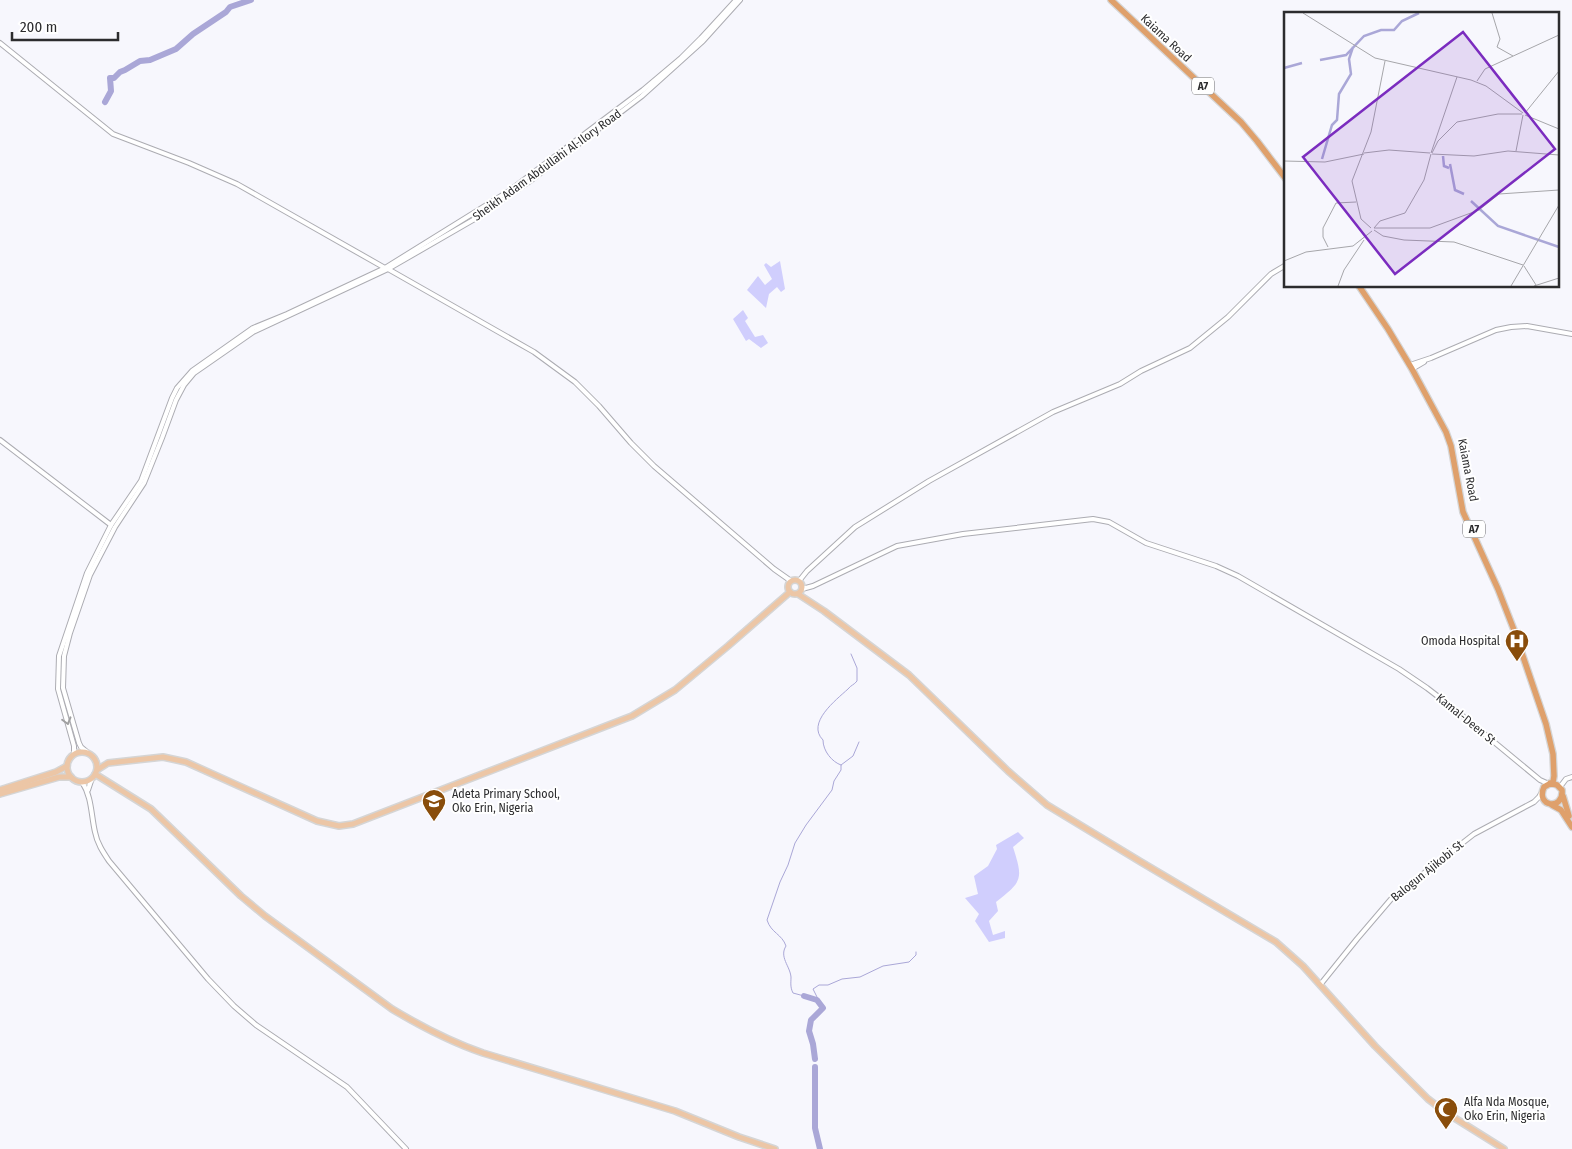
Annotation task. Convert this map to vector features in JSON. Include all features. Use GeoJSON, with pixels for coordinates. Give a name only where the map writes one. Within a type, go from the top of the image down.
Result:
{"type":"FeatureCollection","features":[{"type":"Feature","properties":{"kind":"highway","name":"Kaiama Road"},"geometry":{"type":"LineString","coordinates":[[1112,0],[1233,114],[1258,141],[1284,176]]}},
{"type":"Feature","properties":{"kind":"highway","name":"Kaiama Road"},"geometry":{"type":"LineString","coordinates":[[1116,0],[1237,113],[1284,170]]}},
{"type":"Feature","properties":{"kind":"highway","name":"Kaiama Road"},"geometry":{"type":"LineString","coordinates":[[1361,288],[1441,414],[1452,440],[1464,506],[1511,615],[1549,724],[1556,753],[1559,787]]}},
{"type":"Feature","properties":{"kind":"highway","name":"Kaiama Road"},"geometry":{"type":"LineString","coordinates":[[1412,366],[1446,432],[1451,446],[1463,512],[1498,589],[1542,710],[1553,754],[1554,776],[1553,782],[1550,784]]}},
{"type":"Feature","properties":{"kind":"highway"},"geometry":{"type":"LineString","coordinates":[[1572,822],[1559,787],[1550,784],[1542,790],[1542,798],[1561,810],[1572,827]]}},
{"type":"Feature","properties":{"kind":"highway"},"geometry":{"type":"LineString","coordinates":[[1548,803],[1554,804],[1559,801],[1562,794]]}},
{"type":"Feature","properties":{"kind":"main road"},"geometry":{"type":"LineString","coordinates":[[790,592],[788,588],[791,582],[795,580],[799,582],[800,591],[814,604],[909,675],[1008,771],[1047,805],[1140,862],[1268,936],[1291,955],[1428,1099],[1445,1112],[1504,1149]]}},
{"type":"Feature","properties":{"kind":"main road"},"geometry":{"type":"LineString","coordinates":[[790,592],[795,594],[800,591]]}},
{"type":"Feature","properties":{"kind":"main road"},"geometry":{"type":"LineString","coordinates":[[72,778],[68,773],[69,759],[80,751],[108,763],[163,757],[186,762],[317,821],[339,826],[353,824],[632,716],[663,698],[688,680],[790,592]]}},
{"type":"Feature","properties":{"kind":"main road"},"geometry":{"type":"LineString","coordinates":[[95,774],[96,759]]}},
{"type":"Feature","properties":{"kind":"main road"},"geometry":{"type":"LineString","coordinates":[[0,792],[59,777],[72,778],[82,782],[108,763]]}},
{"type":"Feature","properties":{"kind":"main road"},"geometry":{"type":"LineString","coordinates":[[0,792],[56,772],[67,766]]}},
{"type":"Feature","properties":{"kind":"main road"},"geometry":{"type":"LineString","coordinates":[[95,774],[152,809],[241,896],[265,916],[392,1009],[414,1022],[460,1045],[675,1111],[739,1137],[775,1149]]}},
{"type":"Feature","properties":{"kind":"street","name":"Sheikh Adam Abdullahi Al-Ilory Road"},"geometry":{"type":"LineString","coordinates":[[387,269],[509,191],[634,97],[681,58],[736,0]]}},
{"type":"Feature","properties":{"kind":"street","name":"Sheikh Adam Abdullahi Al-Ilory Road"},"geometry":{"type":"LineString","coordinates":[[86,752],[79,743],[64,688],[66,641],[86,574],[111,525],[141,481],[176,400],[184,385],[194,373],[253,332],[387,269],[448,235],[530,181],[635,101],[703,41],[740,0]]}},
{"type":"Feature","properties":{"kind":"street"},"geometry":{"type":"LineString","coordinates":[[0,43],[113,134],[189,163],[237,184],[534,352],[575,382],[654,466],[791,582]]}},
{"type":"Feature","properties":{"kind":"street"},"geometry":{"type":"LineString","coordinates":[[799,582],[807,571],[855,527],[929,481],[1053,412],[1120,384],[1141,371],[1190,348],[1228,317],[1271,274],[1284,266]]}},
{"type":"Feature","properties":{"kind":"street"},"geometry":{"type":"LineString","coordinates":[[1412,366],[1496,330],[1511,327],[1527,326],[1572,334]]}},
{"type":"Feature","properties":{"kind":"street"},"geometry":{"type":"LineString","coordinates":[[0,440],[111,525]]}},
{"type":"Feature","properties":{"kind":"street","name":"Sheikh Adam Abdullahi Al-Ilory Road"},"geometry":{"type":"LineString","coordinates":[[74,754],[74,746],[58,689],[59,656],[90,575],[114,527],[144,483],[156,448]]}},
{"type":"Feature","properties":{"kind":"street","name":"Kamal-Deen St"},"geometry":{"type":"LineString","coordinates":[[800,591],[897,546],[963,534],[1093,519],[1109,522],[1146,544],[1216,566],[1238,576],[1390,663],[1427,688],[1540,780],[1550,784]]}},
{"type":"Feature","properties":{"kind":"street"},"geometry":{"type":"LineString","coordinates":[[88,790],[95,774]]}},
{"type":"Feature","properties":{"kind":"street"},"geometry":{"type":"LineString","coordinates":[[1559,787],[1566,780],[1572,778]]}},
{"type":"Feature","properties":{"kind":"street"},"geometry":{"type":"LineString","coordinates":[[1534,802],[1539,798],[1542,790],[1540,780]]}},
{"type":"Feature","properties":{"kind":"street"},"geometry":{"type":"LineString","coordinates":[[82,782],[88,790],[99,846],[118,874],[203,973],[234,1006],[256,1025],[347,1087],[406,1149]]}},
{"type":"Feature","properties":{"kind":"street"},"geometry":{"type":"LineString","coordinates":[[1534,802],[1548,803]]}},
{"type":"Feature","properties":{"kind":"street","name":"Balogun Ajikobi St"},"geometry":{"type":"LineString","coordinates":[[1320,985],[1392,898],[1474,834],[1534,802]]}},
{"type":"Feature","properties":{"kind":"shaded area"},"geometry":{"type":"Polygon","coordinates":[[[780,261],[785,289],[781,292],[777,287],[769,294],[766,308],[747,290],[758,276],[765,285],[772,279],[764,265],[766,263],[771,267],[780,261]]]}},
{"type":"Feature","properties":{"kind":"shaded area"},"geometry":{"type":"Polygon","coordinates":[[[743,310],[748,318],[745,321],[755,337],[763,335],[768,343],[761,348],[749,339],[746,341],[733,319],[743,310]]]}},
{"type":"Feature","properties":{"kind":"shaded area"},"geometry":{"type":"Polygon","coordinates":[[[1018,832],[1024,838],[1013,847],[1018,866],[1018,879],[1016,884],[996,902],[998,911],[989,921],[993,935],[1005,931],[1005,938],[989,942],[975,921],[979,914],[965,898],[978,894],[974,876],[988,866],[997,849],[996,845],[1018,832]]]}},
{"type":"Feature","properties":{"kind":"waterway"},"geometry":{"type":"LineString","coordinates":[[105,102],[111,91],[110,78],[114,78],[120,72],[140,61],[150,60],[176,49],[230,7],[251,0]]}},
{"type":"Feature","properties":{"kind":"waterway"},"geometry":{"type":"LineString","coordinates":[[841,765],[831,759],[826,752],[818,726],[820,719],[830,705],[857,681],[857,668],[851,654]]}},
{"type":"Feature","properties":{"kind":"waterway"},"geometry":{"type":"LineString","coordinates":[[804,996],[793,993],[790,973],[784,958],[786,946],[767,920],[795,843],[832,790],[834,781],[841,770],[841,765],[853,756],[859,742]]}},
{"type":"Feature","properties":{"kind":"waterway"},"geometry":{"type":"LineString","coordinates":[[820,1003],[813,989],[819,985],[828,985],[842,979],[860,977],[883,966],[909,962],[916,955],[916,952]]}},
{"type":"Feature","properties":{"kind":"waterway"},"geometry":{"type":"LineString","coordinates":[[804,996],[817,1000],[823,1008],[811,1020],[809,1031],[815,1059]]}},
{"type":"Feature","properties":{"kind":"waterway"},"geometry":{"type":"LineString","coordinates":[[815,1067],[815,1128],[820,1149]]}},
{"type":"Feature","properties":{"kind":"place","name":"Omoda Hospital"},"geometry":{"type":"Point","coordinates":[1517,662]}},
{"type":"Feature","properties":{"kind":"place","name":"Adeta Primary School, Oko Erin, Nigeria"},"geometry":{"type":"Point","coordinates":[434,822]}},
{"type":"Feature","properties":{"kind":"place","name":"Alfa Nda Mosque, Oko Erin, Nigeria"},"geometry":{"type":"Point","coordinates":[1446,1130]}}]}
